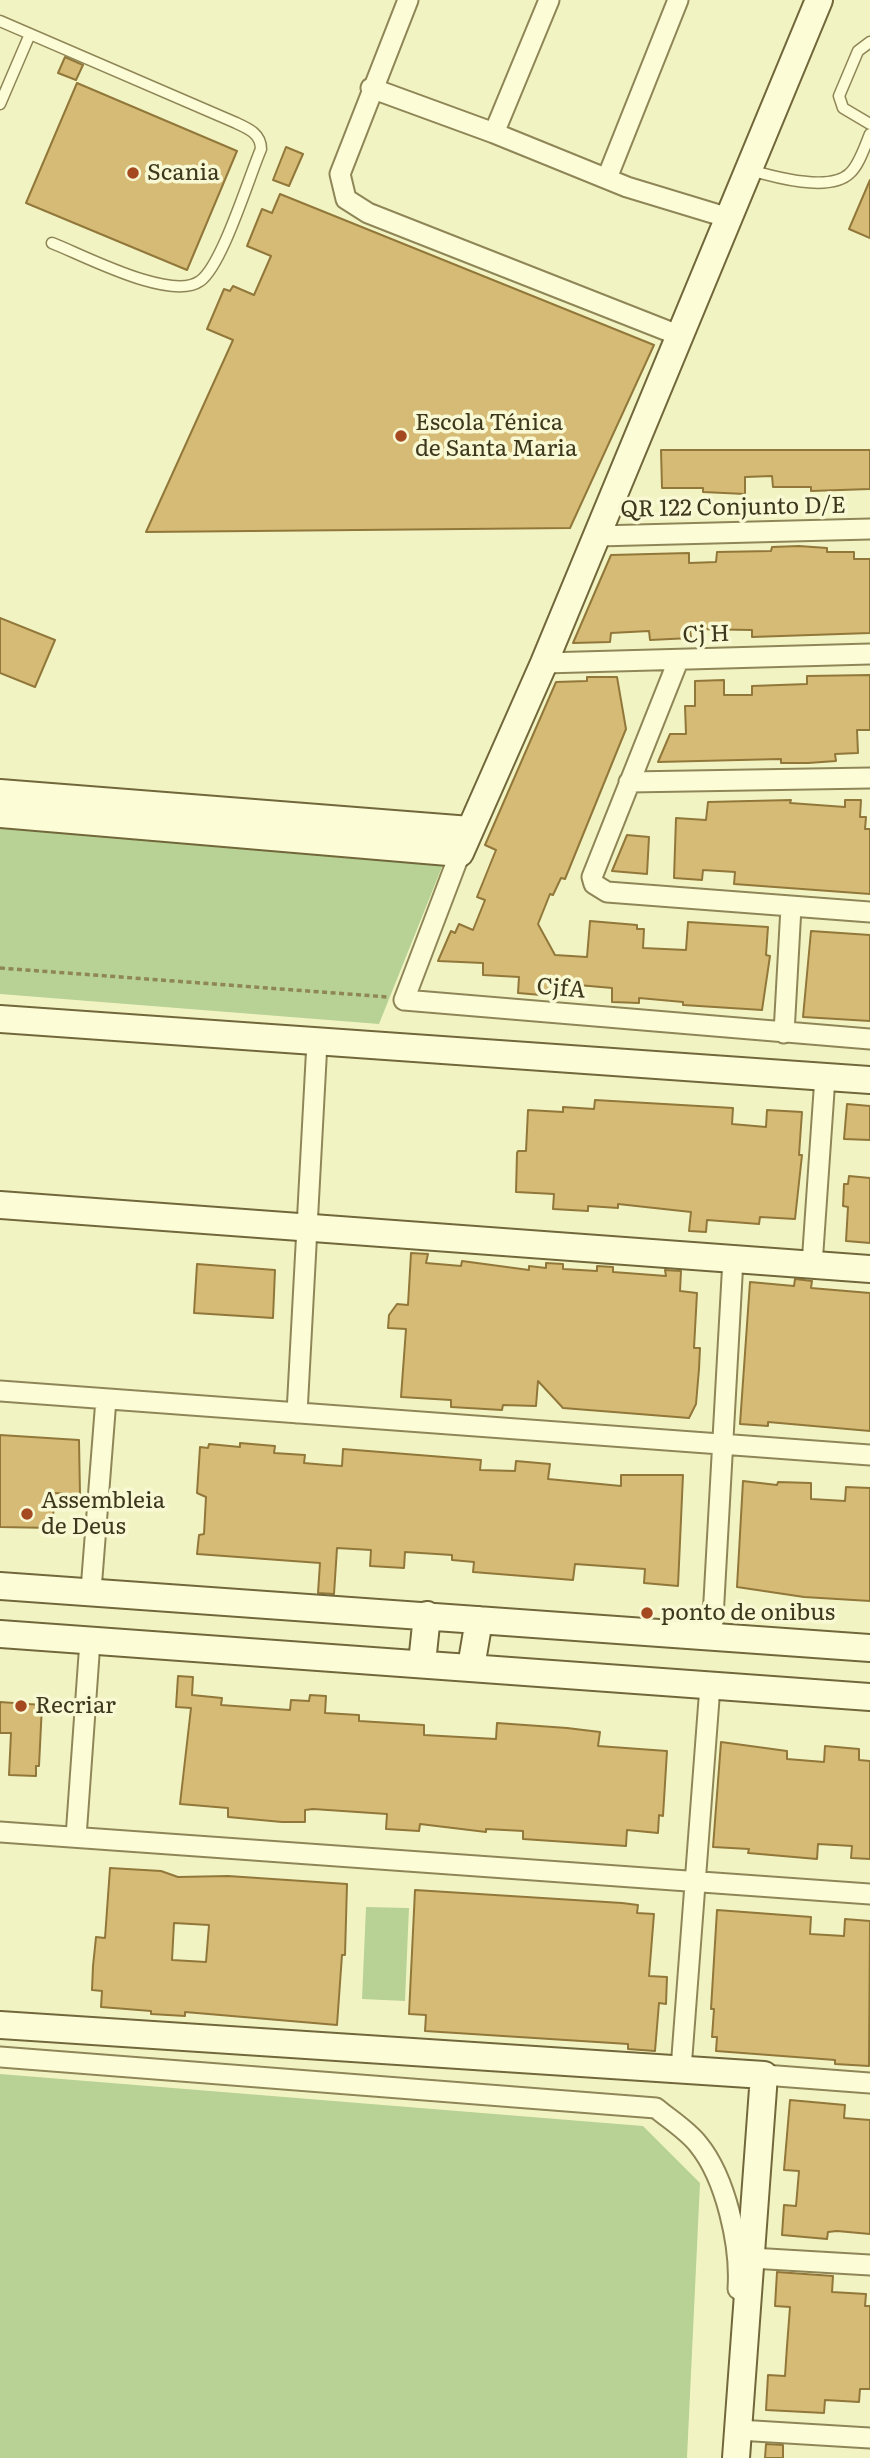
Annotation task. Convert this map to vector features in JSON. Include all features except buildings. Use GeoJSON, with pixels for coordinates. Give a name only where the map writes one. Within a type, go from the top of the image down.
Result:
{"type":"FeatureCollection","features":[{"type":"Feature","properties":{"kind":"street"},"geometry":{"type":"LineString","coordinates":[[408,0],[371,88],[340,174],[346,199],[355,206],[678,335]]}},
{"type":"Feature","properties":{"kind":"street"},"geometry":{"type":"LineString","coordinates":[[494,133],[549,0]]}},
{"type":"Feature","properties":{"kind":"street"},"geometry":{"type":"LineString","coordinates":[[607,178],[678,0]]}},
{"type":"Feature","properties":{"kind":"street"},"geometry":{"type":"LineString","coordinates":[[404,1000],[465,841],[544,663],[819,0]]}},
{"type":"Feature","properties":{"kind":"street"},"geometry":{"type":"LineString","coordinates":[[371,88],[607,178],[729,218]]}},
{"type":"Feature","properties":{"kind":"street","name":"QR 122 Conjunto D/E"},"geometry":{"type":"LineString","coordinates":[[597,536],[870,529]]}},
{"type":"Feature","properties":{"kind":"street","name":"Cj H"},"geometry":{"type":"LineString","coordinates":[[544,663],[870,654]]}},
{"type":"Feature","properties":{"kind":"street"},"geometry":{"type":"LineString","coordinates":[[678,661],[592,877],[600,890],[870,912]]}},
{"type":"Feature","properties":{"kind":"street"},"geometry":{"type":"LineString","coordinates":[[629,782],[870,778]]}},
{"type":"Feature","properties":{"kind":"street"},"geometry":{"type":"LineString","coordinates":[[0,793],[465,841]]}},
{"type":"Feature","properties":{"kind":"street"},"geometry":{"type":"LineString","coordinates":[[0,814],[465,841]]}},
{"type":"Feature","properties":{"kind":"street"},"geometry":{"type":"LineString","coordinates":[[784,1033],[791,907]]}},
{"type":"Feature","properties":{"kind":"street","name":"CjfA"},"geometry":{"type":"LineString","coordinates":[[404,1000],[870,1039]]}},
{"type":"Feature","properties":{"kind":"street"},"geometry":{"type":"LineString","coordinates":[[0,1019],[870,1080]]}},
{"type":"Feature","properties":{"kind":"street"},"geometry":{"type":"LineString","coordinates":[[297,1413],[317,1042]]}},
{"type":"Feature","properties":{"kind":"street"},"geometry":{"type":"LineString","coordinates":[[812,1265],[825,1077]]}},
{"type":"Feature","properties":{"kind":"street"},"geometry":{"type":"LineString","coordinates":[[0,1205],[870,1269]]}},
{"type":"Feature","properties":{"kind":"street"},"geometry":{"type":"LineString","coordinates":[[712,1636],[733,1259]]}},
{"type":"Feature","properties":{"kind":"street"},"geometry":{"type":"LineString","coordinates":[[0,1391],[870,1455]]}},
{"type":"Feature","properties":{"kind":"street"},"geometry":{"type":"LineString","coordinates":[[91,1590],[106,1399]]}},
{"type":"Feature","properties":{"kind":"street"},"geometry":{"type":"LineString","coordinates":[[0,1586],[91,1590],[870,1648]]}},
{"type":"Feature","properties":{"kind":"street"},"geometry":{"type":"LineString","coordinates":[[422,1663],[426,1615]]}},
{"type":"Feature","properties":{"kind":"street"},"geometry":{"type":"LineString","coordinates":[[471,1667],[479,1620]]}},
{"type":"Feature","properties":{"kind":"street"},"geometry":{"type":"LineString","coordinates":[[0,1634],[870,1697]]}},
{"type":"Feature","properties":{"kind":"street"},"geometry":{"type":"LineString","coordinates":[[76,1837],[90,1641]]}},
{"type":"Feature","properties":{"kind":"street"},"geometry":{"type":"LineString","coordinates":[[681,2069],[710,1686]]}},
{"type":"Feature","properties":{"kind":"street"},"geometry":{"type":"LineString","coordinates":[[0,1832],[870,1894]]}},
{"type":"Feature","properties":{"kind":"street"},"geometry":{"type":"LineString","coordinates":[[0,2025],[870,2083]]}},
{"type":"Feature","properties":{"kind":"street"},"geometry":{"type":"LineString","coordinates":[[0,2057],[656,2108],[698,2144],[727,2199],[739,2275],[724,2458]]}},
{"type":"Feature","properties":{"kind":"street"},"geometry":{"type":"LineString","coordinates":[[737,2458],[764,2075]]}},
{"type":"Feature","properties":{"kind":"street"},"geometry":{"type":"LineString","coordinates":[[751,2258],[870,2265]]}},
{"type":"Feature","properties":{"kind":"street"},"geometry":{"type":"LineString","coordinates":[[738,2430],[870,2438]]}},
{"type":"Feature","properties":{"kind":"lane"},"geometry":{"type":"LineString","coordinates":[[0,21],[246,127],[261,141],[261,149],[215,262],[198,283],[187,287],[154,284],[52,243]]}},
{"type":"Feature","properties":{"kind":"lane"},"geometry":{"type":"LineString","coordinates":[[0,104],[30,34]]}},
{"type":"Feature","properties":{"kind":"lane"},"geometry":{"type":"LineString","coordinates":[[870,42],[858,51],[839,96],[843,108],[870,124]]}},
{"type":"Feature","properties":{"kind":"lane"},"geometry":{"type":"LineString","coordinates":[[749,170],[779,179],[839,181],[852,172],[870,134]]}},
{"type":"Feature","properties":{"kind":"path"},"geometry":{"type":"LineString","coordinates":[[0,968],[404,1000]]}},
{"type":"Feature","properties":{"kind":"green space"},"geometry":{"type":"Polygon","coordinates":[[[0,826],[433,861],[442,867],[379,1024],[0,994],[0,826]]]}},
{"type":"Feature","properties":{"kind":"green space"},"geometry":{"type":"Polygon","coordinates":[[[366,1907],[409,1908],[405,2001],[362,1999],[366,1907]]]}},
{"type":"Feature","properties":{"kind":"green space"},"geometry":{"type":"Polygon","coordinates":[[[0,2074],[643,2126],[700,2183],[687,2458],[0,2458],[0,2074]]]}},
{"type":"Feature","properties":{"kind":"place","name":"Scania"},"geometry":{"type":"Point","coordinates":[133,173]}},
{"type":"Feature","properties":{"kind":"place","name":"Escola Ténica de Santa Maria"},"geometry":{"type":"Point","coordinates":[401,436]}},
{"type":"Feature","properties":{"kind":"place","name":"Assembleia de Deus"},"geometry":{"type":"Point","coordinates":[27,1514]}},
{"type":"Feature","properties":{"kind":"place","name":"ponto de onibus"},"geometry":{"type":"Point","coordinates":[647,1613]}},
{"type":"Feature","properties":{"kind":"place","name":"Recriar"},"geometry":{"type":"Point","coordinates":[21,1706]}}]}
